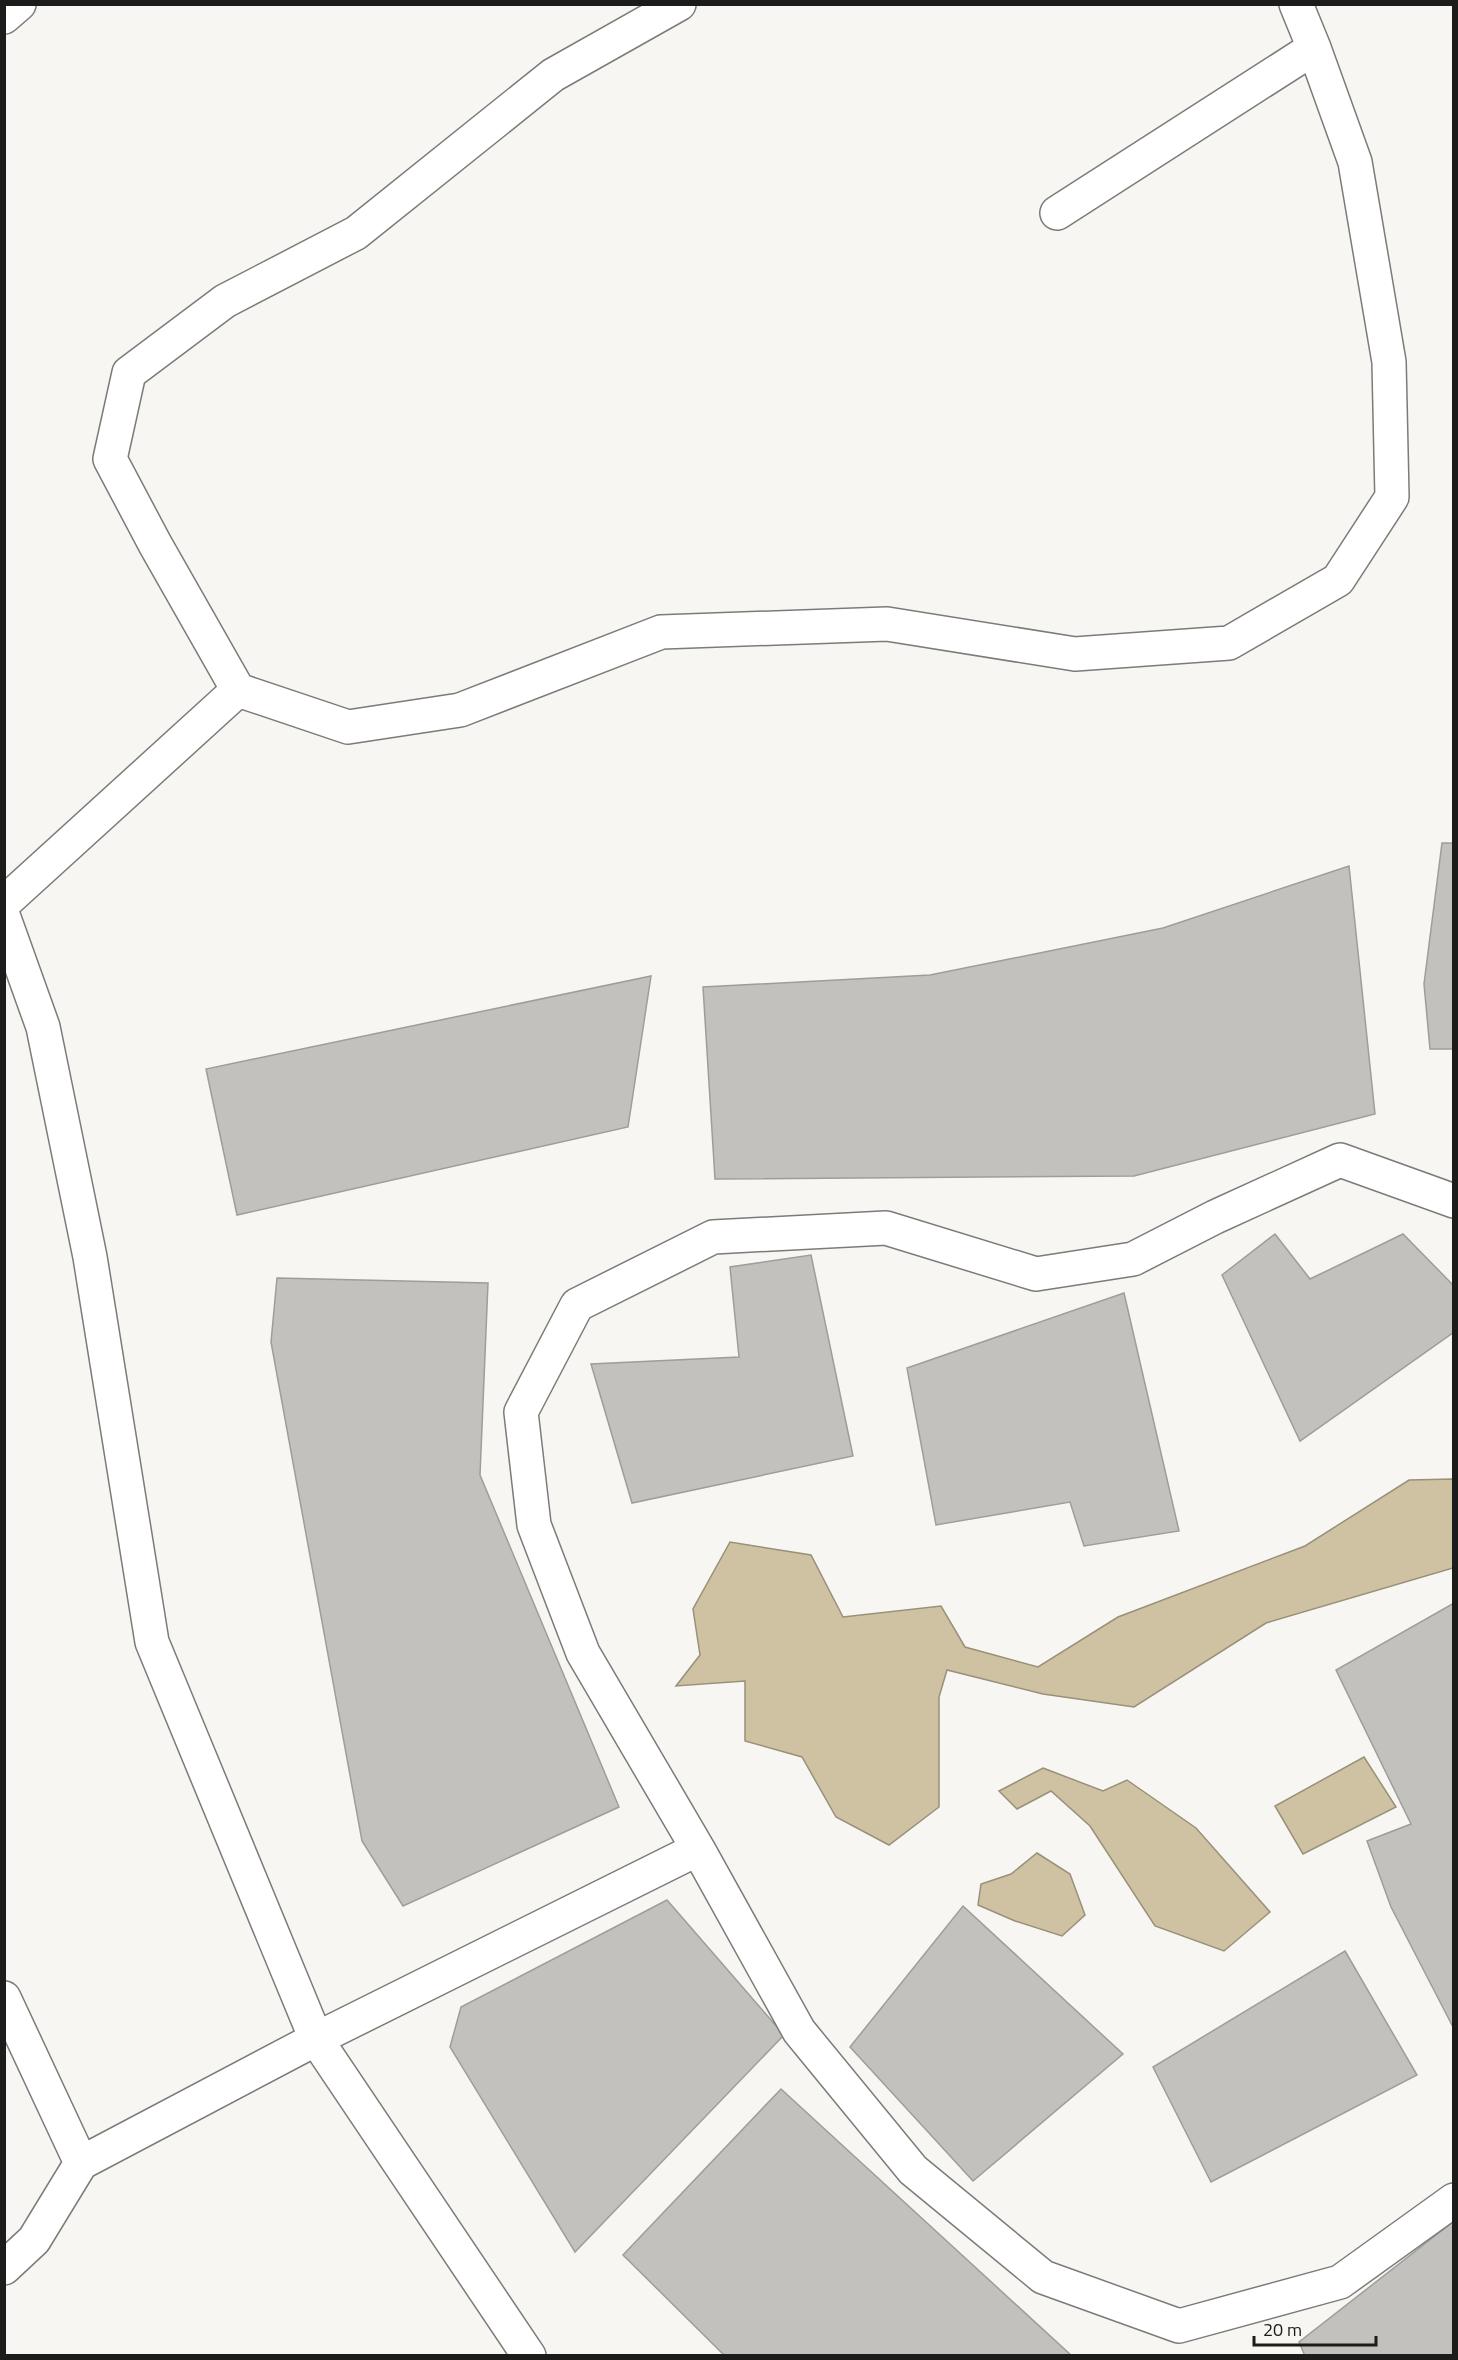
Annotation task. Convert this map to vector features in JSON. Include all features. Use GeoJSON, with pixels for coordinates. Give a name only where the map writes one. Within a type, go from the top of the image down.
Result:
{"type":"FeatureCollection","features":[{"type":"Feature","properties":{"kind":"street"},"geometry":{"type":"LineString","coordinates":[[4,17],[19,4]]}},
{"type":"Feature","properties":{"kind":"street"},"geometry":{"type":"LineString","coordinates":[[679,4],[553,75],[356,233],[225,302],[129,373],[111,459],[155,544],[238,690],[348,727],[459,710],[661,632],[887,624],[1075,654],[1229,643],[1338,580],[1392,497],[1389,362],[1355,162],[1296,4]]}},
{"type":"Feature","properties":{"kind":"street"},"geometry":{"type":"LineString","coordinates":[[1058,213],[1314,48]]}},
{"type":"Feature","properties":{"kind":"street"},"geometry":{"type":"LineString","coordinates":[[4,903],[238,690]]}},
{"type":"Feature","properties":{"kind":"street"},"geometry":{"type":"LineString","coordinates":[[4,918],[43,1027],[90,1257],[152,1642],[316,2039],[529,2355]]}},
{"type":"Feature","properties":{"kind":"street"},"geometry":{"type":"LineString","coordinates":[[1454,1201],[1340,1160],[1215,1217],[1133,1259],[1036,1274],[885,1228],[713,1237],[577,1305],[521,1412],[534,1526],[583,1653],[698,1849],[800,2031],[913,2170],[1043,2277],[1179,2325],[1340,2282],[1454,2200]]}},
{"type":"Feature","properties":{"kind":"street"},"geometry":{"type":"LineString","coordinates":[[4,2268],[34,2240],[81,2163],[316,2039],[698,1849]]}},
{"type":"Feature","properties":{"kind":"street"},"geometry":{"type":"LineString","coordinates":[[4,1998],[81,2163]]}},
{"type":"Feature","properties":{"kind":"shaded area"},"geometry":{"type":"Polygon","coordinates":[[[1453,1479],[1453,1568],[1266,1623],[1134,1707],[1043,1694],[947,1670],[939,1697],[939,1807],[889,1845],[836,1817],[802,1757],[745,1741],[745,1681],[676,1686],[700,1655],[693,1609],[730,1542],[811,1555],[843,1617],[941,1606],[965,1647],[1038,1667],[1118,1617],[1305,1546],[1409,1480],[1453,1479]]]}},
{"type":"Feature","properties":{"kind":"shaded area"},"geometry":{"type":"Polygon","coordinates":[[[1364,1757],[1396,1807],[1303,1854],[1275,1806],[1364,1757]]]}},
{"type":"Feature","properties":{"kind":"shaded area"},"geometry":{"type":"Polygon","coordinates":[[[1043,1768],[1103,1791],[1127,1780],[1196,1828],[1270,1912],[1224,1951],[1155,1926],[1090,1826],[1051,1791],[1017,1809],[999,1791],[1043,1768]]]}},
{"type":"Feature","properties":{"kind":"shaded area"},"geometry":{"type":"Polygon","coordinates":[[[1037,1853],[1070,1874],[1085,1915],[1062,1936],[1015,1921],[978,1905],[981,1884],[1011,1874],[1037,1853]]]}},
{"type":"Feature","properties":{"kind":"building"},"geometry":{"type":"Polygon","coordinates":[[[1442,843],[1454,843],[1454,1049],[1430,1049],[1424,984],[1442,843]]]}},
{"type":"Feature","properties":{"kind":"building"},"geometry":{"type":"Polygon","coordinates":[[[1349,866],[1375,1114],[1134,1176],[715,1179],[703,987],[930,975],[1163,928],[1349,866]]]}},
{"type":"Feature","properties":{"kind":"building"},"geometry":{"type":"Polygon","coordinates":[[[651,976],[628,1127],[237,1215],[206,1069],[651,976]]]}},
{"type":"Feature","properties":{"kind":"building"},"geometry":{"type":"Polygon","coordinates":[[[1275,1234],[1310,1279],[1403,1234],[1454,1286],[1454,1332],[1300,1441],[1222,1275],[1275,1234]]]}},
{"type":"Feature","properties":{"kind":"building"},"geometry":{"type":"Polygon","coordinates":[[[811,1255],[853,1456],[632,1503],[591,1364],[739,1357],[730,1267],[811,1255]]]}},
{"type":"Feature","properties":{"kind":"building"},"geometry":{"type":"Polygon","coordinates":[[[277,1278],[488,1283],[480,1475],[619,1807],[403,1906],[362,1841],[271,1342],[277,1278]]]}},
{"type":"Feature","properties":{"kind":"building"},"geometry":{"type":"Polygon","coordinates":[[[1124,1293],[1179,1531],[1084,1546],[1070,1502],[936,1525],[907,1368],[1124,1293]]]}},
{"type":"Feature","properties":{"kind":"building"},"geometry":{"type":"Polygon","coordinates":[[[1454,1603],[1454,2029],[1391,1907],[1367,1841],[1411,1824],[1336,1670],[1454,1603]]]}},
{"type":"Feature","properties":{"kind":"building"},"geometry":{"type":"Polygon","coordinates":[[[667,1900],[784,2035],[575,2252],[450,2047],[461,2007],[667,1900]]]}},
{"type":"Feature","properties":{"kind":"building"},"geometry":{"type":"Polygon","coordinates":[[[963,1906],[1123,2054],[973,2181],[850,2047],[963,1906]]]}},
{"type":"Feature","properties":{"kind":"building"},"geometry":{"type":"Polygon","coordinates":[[[1345,1951],[1417,2075],[1211,2182],[1153,2067],[1345,1951]]]}},
{"type":"Feature","properties":{"kind":"building"},"geometry":{"type":"Polygon","coordinates":[[[781,2089],[1072,2356],[725,2356],[623,2255],[781,2089]]]}},
{"type":"Feature","properties":{"kind":"building"},"geometry":{"type":"Polygon","coordinates":[[[1454,2221],[1454,2356],[1305,2356],[1299,2342],[1454,2221]]]}}]}
